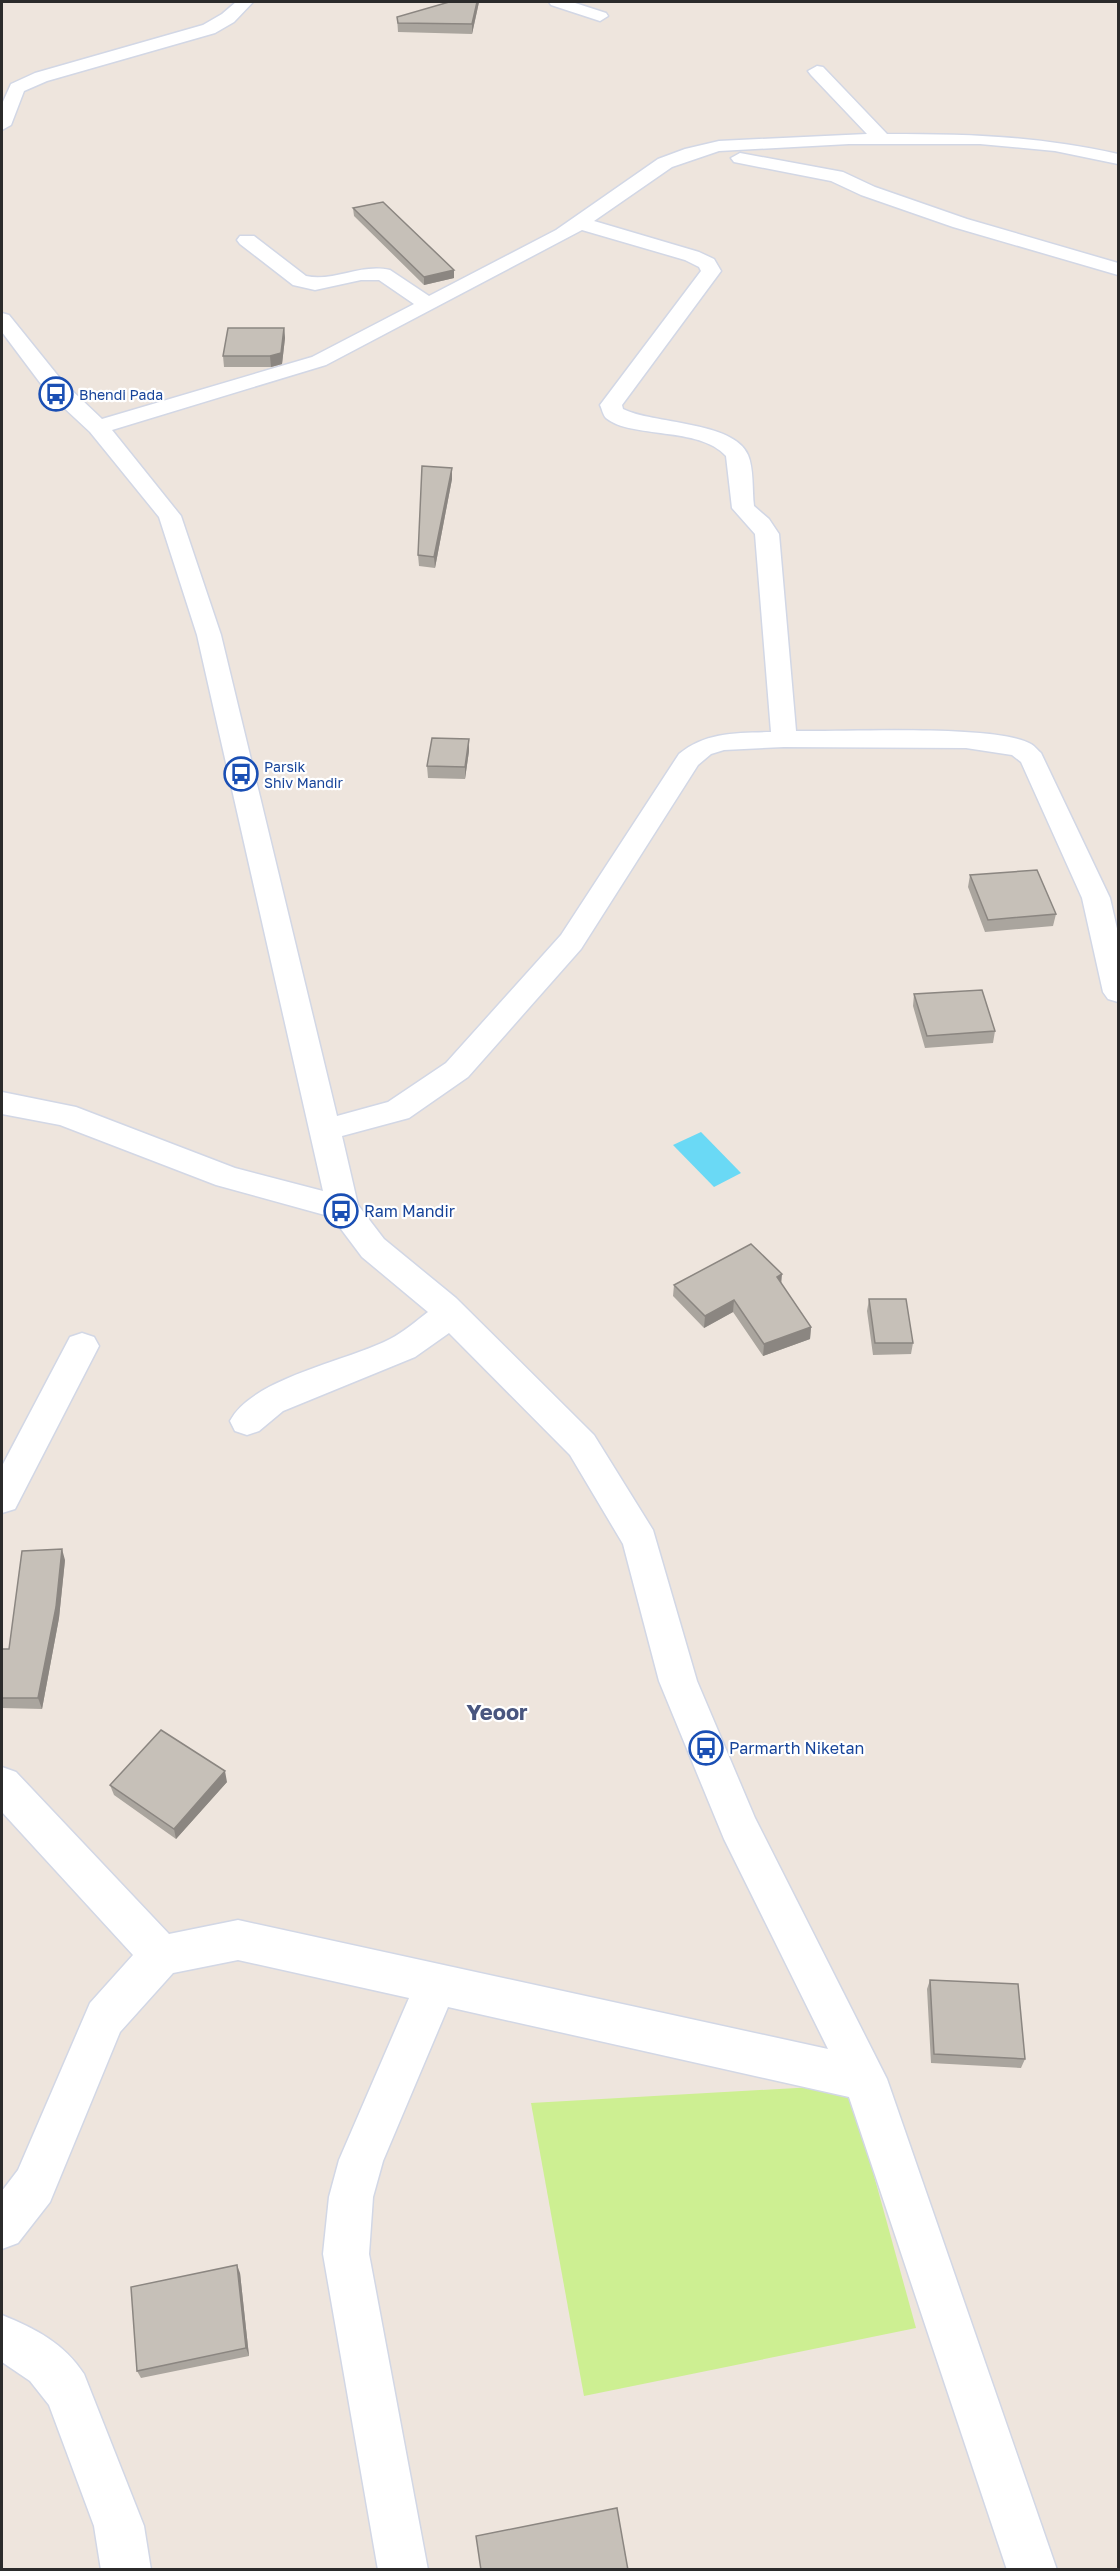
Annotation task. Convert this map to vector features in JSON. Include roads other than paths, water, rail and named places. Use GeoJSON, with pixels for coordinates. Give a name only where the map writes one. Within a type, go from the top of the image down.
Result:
{"type":"FeatureCollection","features":[{"type":"Feature","properties":{"kind":"street"},"geometry":{"type":"LineString","coordinates":[[2,125],[9,85],[209,29],[228,18],[245,2]]}},
{"type":"Feature","properties":{"kind":"street"},"geometry":{"type":"LineString","coordinates":[[557,2],[600,16]]}},
{"type":"Feature","properties":{"kind":"street"},"geometry":{"type":"LineString","coordinates":[[816,71],[882,140]]}},
{"type":"Feature","properties":{"kind":"street"},"geometry":{"type":"LineString","coordinates":[[98,427],[319,361],[563,234],[664,164],[700,150],[719,146],[980,139],[1055,146],[1119,159]]}},
{"type":"Feature","properties":{"kind":"street"},"geometry":{"type":"LineString","coordinates":[[700,150],[822,172],[868,191],[960,223],[1119,269]]}},
{"type":"Feature","properties":{"kind":"street"},"geometry":{"type":"LineString","coordinates":[[580,223],[692,256],[707,263],[711,272],[611,405],[614,413],[626,419],[725,442],[734,448],[737,455],[743,508],[761,524],[767,534],[784,739]]}},
{"type":"Feature","properties":{"kind":"street"},"geometry":{"type":"LineString","coordinates":[[247,240],[300,281],[315,284],[361,274],[383,274],[428,304]]}},
{"type":"Feature","properties":{"kind":"street"},"geometry":{"type":"LineString","coordinates":[[2,319],[55,387],[98,427],[170,516],[209,635],[343,1208],[373,1248],[450,1314],[582,1445],[640,1541],[678,1682],[738,1826],[865,2079],[1032,2570]]}},
{"type":"Feature","properties":{"kind":"street"},"geometry":{"type":"LineString","coordinates":[[324,1130],[398,1110],[457,1070],[571,942],[688,760],[702,748],[722,742],[784,739],[966,740],[998,743],[1021,749],[1032,759],[1107,898],[1119,992]]}},
{"type":"Feature","properties":{"kind":"street"},"geometry":{"type":"LineString","coordinates":[[2,1103],[65,1115],[227,1178],[343,1208]]}},
{"type":"Feature","properties":{"kind":"street"},"geometry":{"type":"LineString","coordinates":[[247,1420],[271,1401],[403,1348],[450,1314]]}},
{"type":"Feature","properties":{"kind":"street"},"geometry":{"type":"LineString","coordinates":[[2,1499],[82,1346]]}},
{"type":"Feature","properties":{"kind":"street"},"geometry":{"type":"LineString","coordinates":[[2,1785],[160,1955]]}},
{"type":"Feature","properties":{"kind":"street"},"geometry":{"type":"LineString","coordinates":[[2,2227],[34,2186],[105,2018],[160,1955],[238,1940],[865,2079]]}},
{"type":"Feature","properties":{"kind":"street"},"geometry":{"type":"LineString","coordinates":[[403,2570],[346,2254],[351,2197],[361,2160],[436,1984]]}},
{"type":"Feature","properties":{"kind":"street"},"geometry":{"type":"LineString","coordinates":[[2,2338],[40,2358],[56,2372],[67,2391],[119,2526],[126,2570]]}},
{"type":"Feature","properties":{"kind":"water"},"geometry":{"type":"Polygon","coordinates":[[[701,1132],[741,1173],[714,1187],[673,1145],[701,1132]]]}},
{"type":"Feature","properties":{"kind":"place","name":"Bhendi Pada"},"geometry":{"type":"Point","coordinates":[56,394]}},
{"type":"Feature","properties":{"kind":"place","name":"Parsik Shiv Mandir"},"geometry":{"type":"Point","coordinates":[241,774]}},
{"type":"Feature","properties":{"kind":"place","name":"Ram Mandir"},"geometry":{"type":"Point","coordinates":[341,1211]}},
{"type":"Feature","properties":{"kind":"place","name":"Parmarth Niketan"},"geometry":{"type":"Point","coordinates":[706,1748]}},
{"type":"Feature","properties":{"kind":"district","name":"Yeoor"},"geometry":{"type":"Point","coordinates":[497,1711]}}]}
